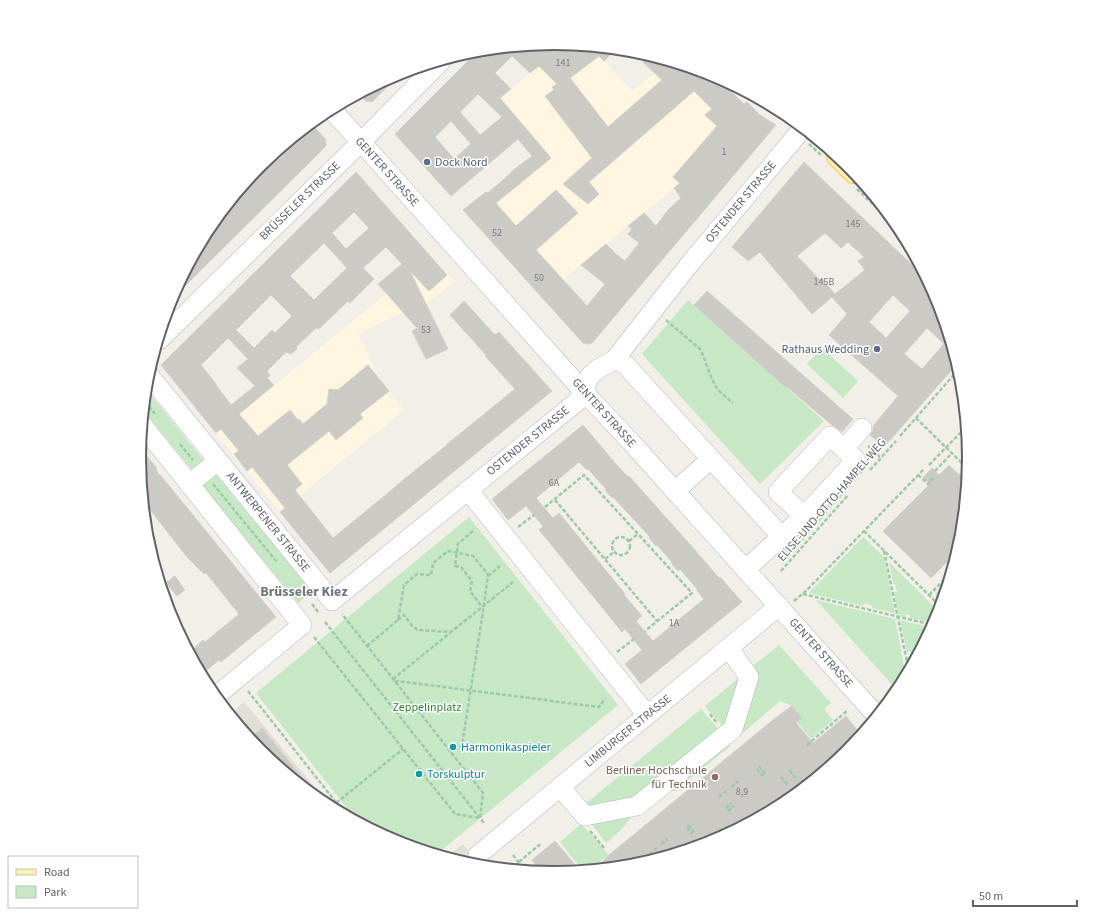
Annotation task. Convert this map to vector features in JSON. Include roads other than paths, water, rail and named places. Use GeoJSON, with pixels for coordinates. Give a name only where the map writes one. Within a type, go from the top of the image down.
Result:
{"type":"FeatureCollection","features":[{"type":"Feature","properties":{"kind":"street","name":"BRÜSSELER STRASSE"},"geometry":{"type":"LineString","coordinates":[[166,333],[361,142],[433,69]]}},
{"type":"Feature","properties":{"kind":"street","name":"GENTER STRASSE"},"geometry":{"type":"LineString","coordinates":[[336,114],[583,391],[675,490],[873,712]]}},
{"type":"Feature","properties":{"kind":"street","name":"OSTENDER STRASSE"},"geometry":{"type":"LineString","coordinates":[[330,609],[468,490],[578,400],[590,376],[598,369],[615,359],[688,266],[800,132]]}},
{"type":"Feature","properties":{"kind":"street"},"geometry":{"type":"LineString","coordinates":[[615,359],[627,366],[782,537]]}},
{"type":"Feature","properties":{"kind":"street","name":"ANTWERPENER STRASSE"},"geometry":{"type":"LineString","coordinates":[[153,382],[211,467],[330,609]]}},
{"type":"Feature","properties":{"kind":"street"},"geometry":{"type":"LineString","coordinates":[[150,421],[189,484],[308,631],[221,693]]}},
{"type":"Feature","properties":{"kind":"street"},"geometry":{"type":"LineString","coordinates":[[844,449],[862,428]]}},
{"type":"Feature","properties":{"kind":"street"},"geometry":{"type":"LineString","coordinates":[[746,570],[804,516],[856,460],[830,436],[778,492],[804,516]]}},
{"type":"Feature","properties":{"kind":"street"},"geometry":{"type":"LineString","coordinates":[[675,490],[711,459]]}},
{"type":"Feature","properties":{"kind":"street"},"geometry":{"type":"LineString","coordinates":[[189,484],[211,467]]}},
{"type":"Feature","properties":{"kind":"street"},"geometry":{"type":"LineString","coordinates":[[468,490],[648,715]]}},
{"type":"Feature","properties":{"kind":"street","name":"LIMBURGER STRASSE"},"geometry":{"type":"LineString","coordinates":[[478,855],[779,606]]}},
{"type":"Feature","properties":{"kind":"street"},"geometry":{"type":"LineString","coordinates":[[560,787],[585,816],[637,806],[733,729],[749,677],[729,648]]}},
{"type":"Feature","properties":{"kind":"place","name":"Dock Nord"},"geometry":{"type":"Point","coordinates":[427,162]}},
{"type":"Feature","properties":{"kind":"place","name":"Rathaus Wedding"},"geometry":{"type":"Point","coordinates":[877,349]}},
{"type":"Feature","properties":{"kind":"place","name":"Harmonikaspieler"},"geometry":{"type":"Point","coordinates":[453,747]}},
{"type":"Feature","properties":{"kind":"place","name":"Torskulptur"},"geometry":{"type":"Point","coordinates":[419,774]}},
{"type":"Feature","properties":{"kind":"place","name":"Berliner Hochschule für Technik"},"geometry":{"type":"Point","coordinates":[715,777]}},
{"type":"Feature","properties":{"kind":"district","name":"Brüsseler Kiez"},"geometry":{"type":"Point","coordinates":[304,592]}},
{"type":"Feature","properties":{"kind":"park label","name":"Zeppelinplatz"},"geometry":{"type":"Point","coordinates":[427,707]}}]}
